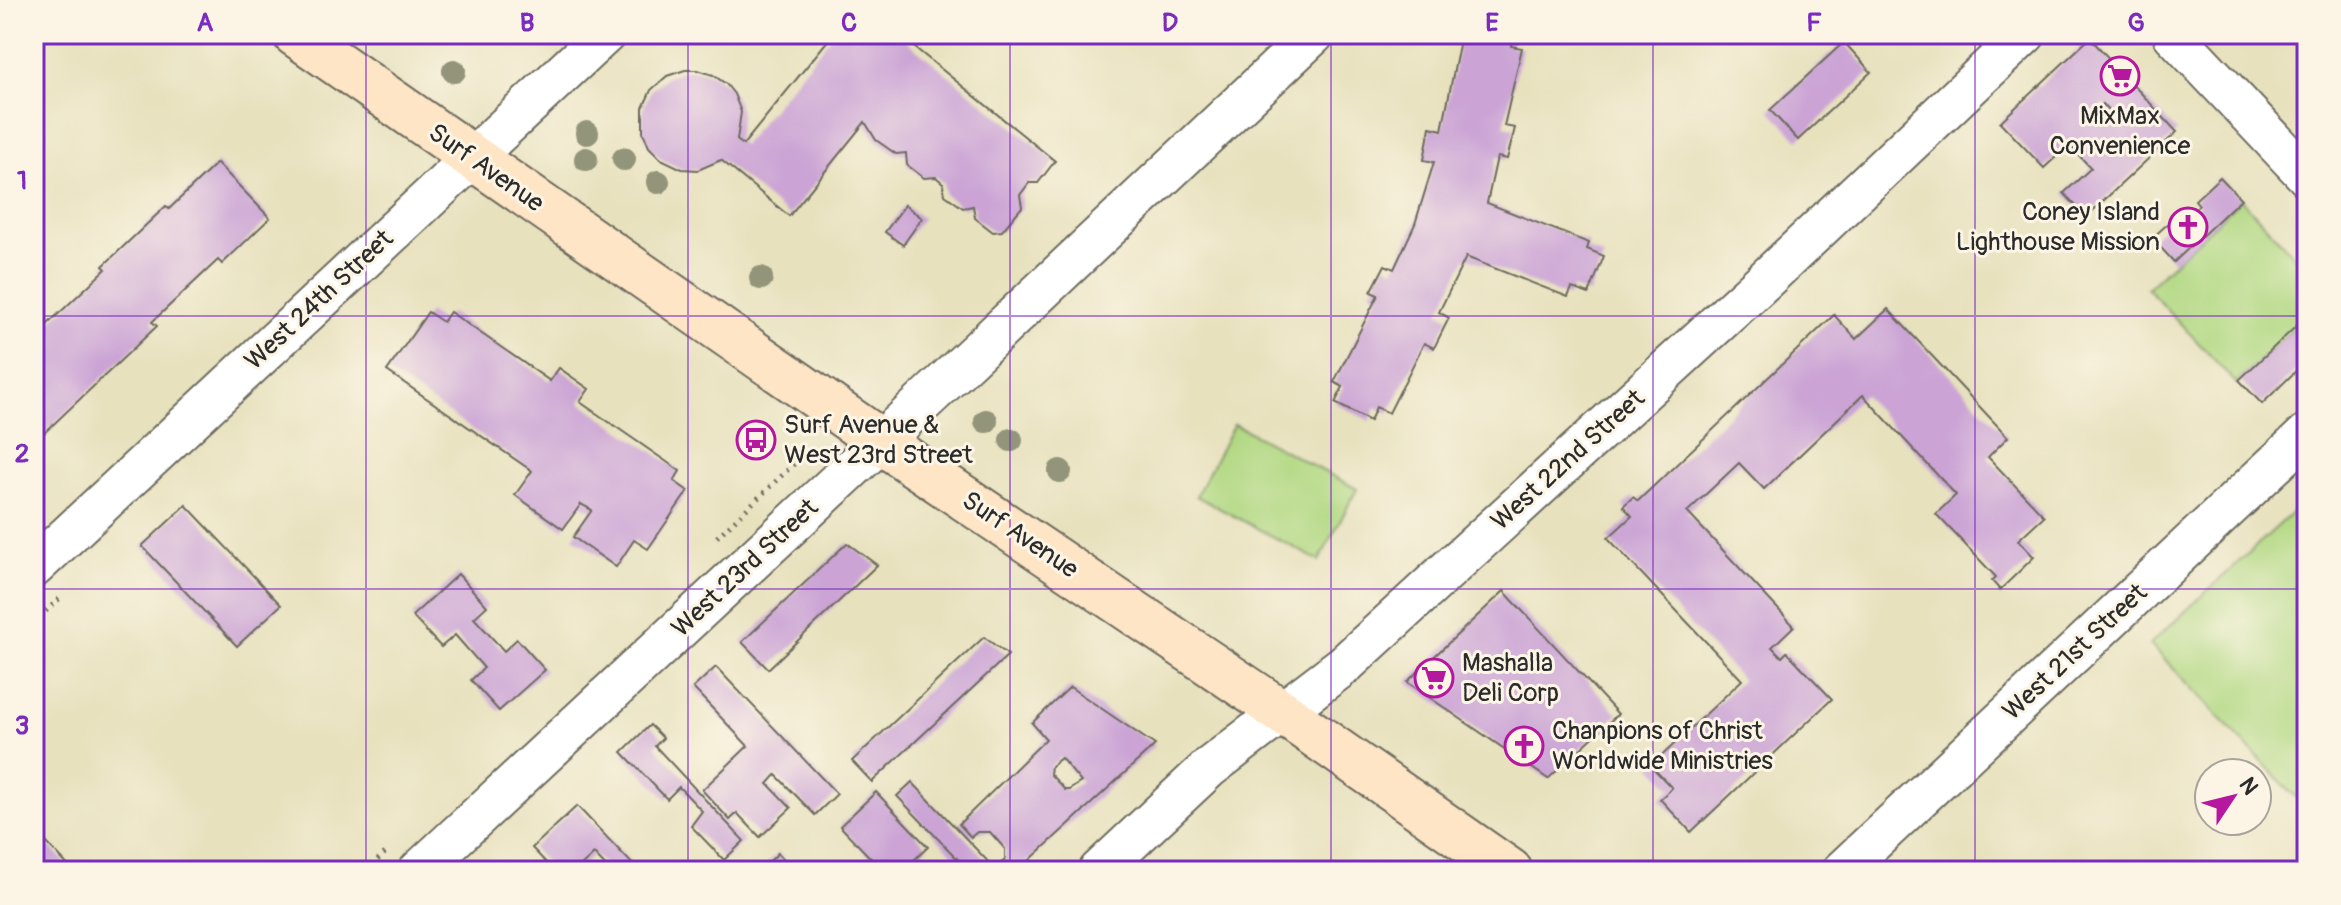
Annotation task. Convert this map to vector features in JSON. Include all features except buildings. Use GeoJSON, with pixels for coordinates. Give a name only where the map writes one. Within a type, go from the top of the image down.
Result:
{"type":"FeatureCollection","features":[{"type":"Feature","properties":{"kind":"main road","name":"Surf Avenue"},"geometry":{"type":"LineString","coordinates":[[295,34],[881,441],[1282,712],[1510,871]]}},
{"type":"Feature","properties":{"kind":"street","name":"West 24th Street"},"geometry":{"type":"LineString","coordinates":[[34,567],[605,34]]}},
{"type":"Feature","properties":{"kind":"street","name":"West 23rd Street"},"geometry":{"type":"LineString","coordinates":[[419,871],[1314,34]]}},
{"type":"Feature","properties":{"kind":"street","name":"West 22nd Street"},"geometry":{"type":"LineString","coordinates":[[1099,871],[1210,767],[1344,665],[1766,279],[2025,34]]}},
{"type":"Feature","properties":{"kind":"street"},"geometry":{"type":"LineString","coordinates":[[2173,34],[2307,176]]}},
{"type":"Feature","properties":{"kind":"street","name":"West 21st Street"},"geometry":{"type":"LineString","coordinates":[[1842,871],[2307,434]]}},
{"type":"Feature","properties":{"kind":"green space"},"geometry":{"type":"Polygon","coordinates":[[[2241,199],[2307,270],[2307,316],[2236,383],[2147,288],[2241,199]]]}},
{"type":"Feature","properties":{"kind":"green space"},"geometry":{"type":"Polygon","coordinates":[[[1234,424],[1357,489],[1319,561],[1196,496],[1234,424]]]}},
{"type":"Feature","properties":{"kind":"green space"},"geometry":{"type":"Polygon","coordinates":[[[2307,499],[2307,809],[2273,773],[2273,757],[2258,757],[2150,644],[2307,499]]]}},
{"type":"Feature","properties":{"kind":"place","name":"MixMax Convenience"},"geometry":{"type":"Point","coordinates":[2120,76]}},
{"type":"Feature","properties":{"kind":"place","name":"Coney Island Lighthouse Mission"},"geometry":{"type":"Point","coordinates":[2188,227]}},
{"type":"Feature","properties":{"kind":"place","name":"Surf Avenue & West 23rd Street"},"geometry":{"type":"Point","coordinates":[756,440]}},
{"type":"Feature","properties":{"kind":"place","name":"Mashalla Deli Corp"},"geometry":{"type":"Point","coordinates":[1434,678]}},
{"type":"Feature","properties":{"kind":"place","name":"Chanpions of Christ Worldwide Ministries"},"geometry":{"type":"Point","coordinates":[1524,746]}}]}
